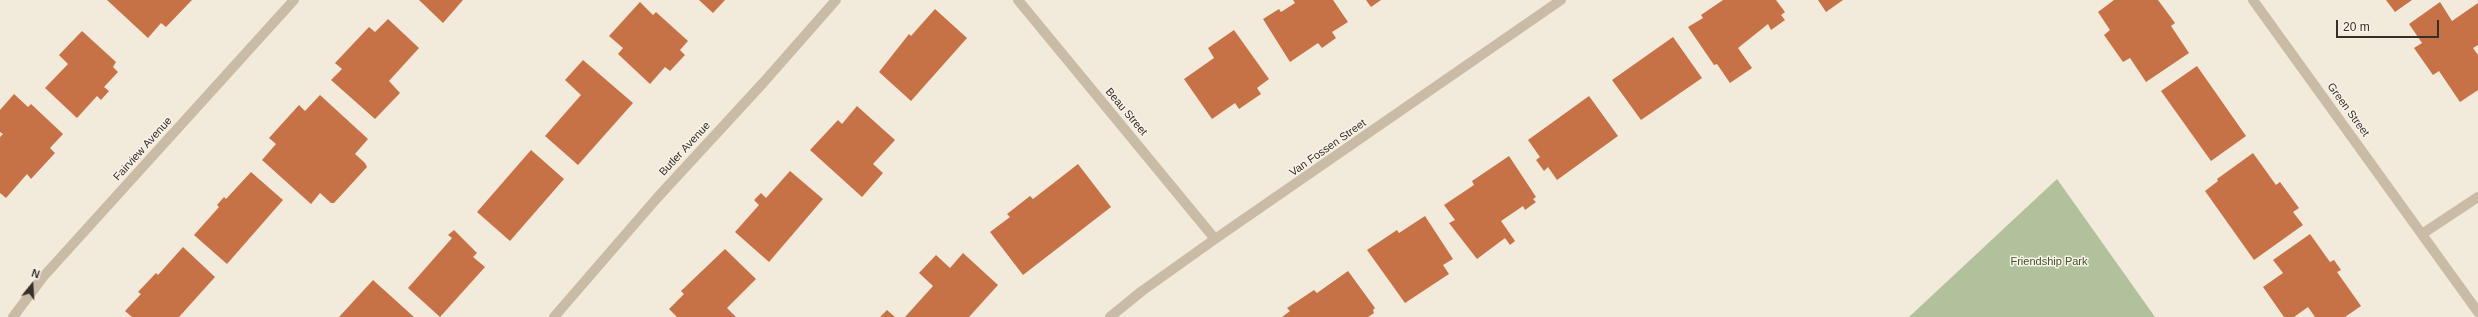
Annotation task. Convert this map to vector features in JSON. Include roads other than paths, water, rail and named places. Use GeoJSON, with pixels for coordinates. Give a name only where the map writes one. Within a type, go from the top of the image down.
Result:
{"type":"FeatureCollection","features":[{"type":"Feature","properties":{"kind":"street","name":"Fairview Avenue"},"geometry":{"type":"LineString","coordinates":[[13,317],[43,277],[294,0]]}},
{"type":"Feature","properties":{"kind":"street","name":"Butler Avenue"},"geometry":{"type":"LineString","coordinates":[[554,317],[657,198],[763,83],[836,0]]}},
{"type":"Feature","properties":{"kind":"street","name":"Beau Street"},"geometry":{"type":"LineString","coordinates":[[1018,0],[1215,239]]}},
{"type":"Feature","properties":{"kind":"street","name":"Van Fossen Street"},"geometry":{"type":"LineString","coordinates":[[1110,317],[1142,291],[1215,239],[1561,0]]}},
{"type":"Feature","properties":{"kind":"street","name":"Green Street"},"geometry":{"type":"LineString","coordinates":[[2253,0],[2478,312]]}},
{"type":"Feature","properties":{"kind":"street"},"geometry":{"type":"LineString","coordinates":[[2422,234],[2478,197]]}},
{"type":"Feature","properties":{"kind":"park label","name":"Friendship Park"},"geometry":{"type":"Point","coordinates":[2049,262]}}]}
